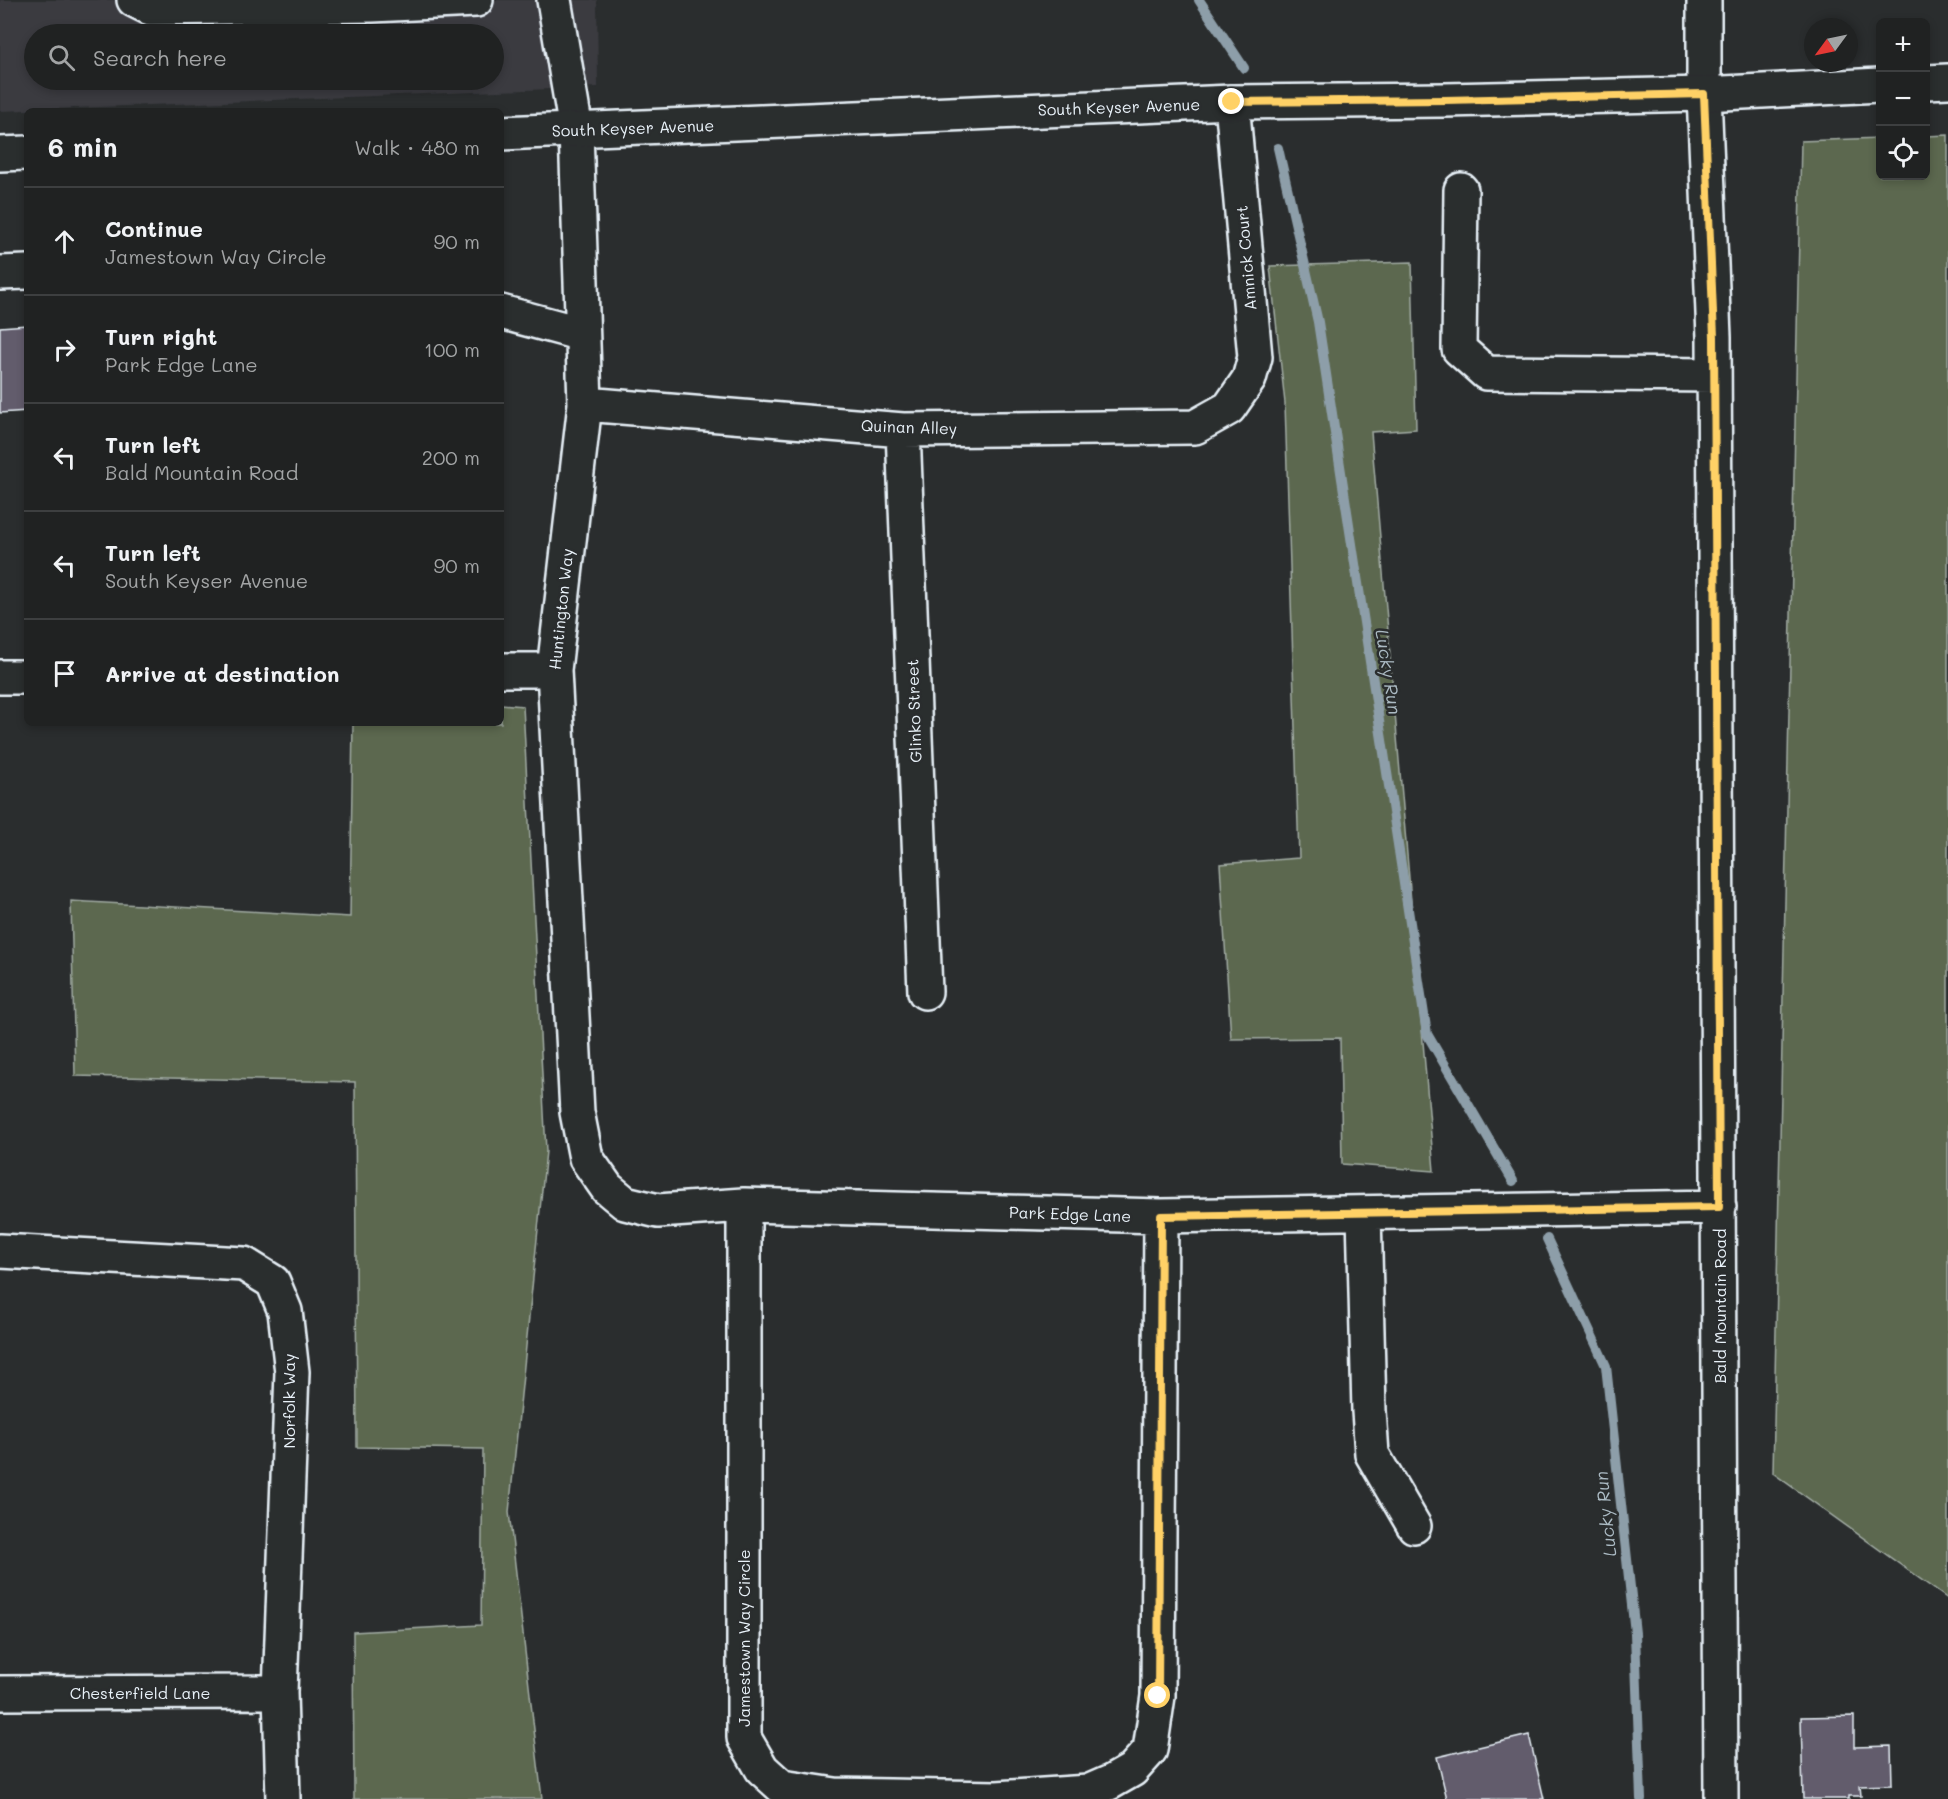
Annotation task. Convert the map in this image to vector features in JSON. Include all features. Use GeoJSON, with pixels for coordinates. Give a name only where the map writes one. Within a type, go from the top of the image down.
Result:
{"type":"FeatureCollection","features":[{"type":"Feature","properties":{"kind":"street"},"geometry":{"type":"LineString","coordinates":[[134,0],[150,9],[476,0]]}},
{"type":"Feature","properties":{"kind":"street","name":"Huntington Way"},"geometry":{"type":"LineString","coordinates":[[554,0],[576,130],[585,404],[554,670],[577,1112],[586,1158],[607,1188]]}},
{"type":"Feature","properties":{"kind":"street","name":"Bald Mountain Road"},"geometry":{"type":"LineString","coordinates":[[1704,0],[1704,94],[1714,375],[1720,1799]]}},
{"type":"Feature","properties":{"kind":"street"},"geometry":{"type":"LineString","coordinates":[[1930,82],[1948,81]]}},
{"type":"Feature","properties":{"kind":"street","name":"South Keyser Avenue"},"geometry":{"type":"LineString","coordinates":[[504,134],[1232,102],[1704,94],[1876,85]]}},
{"type":"Feature","properties":{"kind":"street","name":"Amnick Court"},"geometry":{"type":"LineString","coordinates":[[1230,408],[1249,379],[1255,357],[1232,102]]}},
{"type":"Feature","properties":{"kind":"street"},"geometry":{"type":"LineString","coordinates":[[0,154],[24,153]]}},
{"type":"Feature","properties":{"kind":"street"},"geometry":{"type":"LineString","coordinates":[[1461,190],[1458,349],[1486,373],[1714,375]]}},
{"type":"Feature","properties":{"kind":"street"},"geometry":{"type":"LineString","coordinates":[[0,273],[24,272]]}},
{"type":"Feature","properties":{"kind":"street"},"geometry":{"type":"LineString","coordinates":[[504,313],[582,334]]}},
{"type":"Feature","properties":{"kind":"street","name":"Quinan Alley"},"geometry":{"type":"LineString","coordinates":[[585,404],[903,430],[1195,427],[1230,408]]}},
{"type":"Feature","properties":{"kind":"street","name":"Glinko Street"},"geometry":{"type":"LineString","coordinates":[[903,430],[925,992]]}},
{"type":"Feature","properties":{"kind":"street"},"geometry":{"type":"LineString","coordinates":[[504,670],[554,670]]}},
{"type":"Feature","properties":{"kind":"street"},"geometry":{"type":"LineString","coordinates":[[0,677],[24,677]]}},
{"type":"Feature","properties":{"kind":"street","name":"Park Edge Lane"},"geometry":{"type":"LineString","coordinates":[[607,1188],[625,1203],[658,1211],[744,1205],[1161,1216],[1719,1207]]}},
{"type":"Feature","properties":{"kind":"street","name":"Jamestown Way Circle"},"geometry":{"type":"LineString","coordinates":[[744,1205],[744,1738],[762,1769],[782,1787],[835,1795],[997,1798],[1088,1792],[1132,1770],[1150,1750],[1158,1696],[1161,1216]]}},
{"type":"Feature","properties":{"kind":"street"},"geometry":{"type":"LineString","coordinates":[[1364,1213],[1372,1454],[1414,1526]]}},
{"type":"Feature","properties":{"kind":"street","name":"Norfolk Way"},"geometry":{"type":"LineString","coordinates":[[0,1251],[244,1264],[273,1282],[285,1311],[292,1372],[280,1692],[283,1799]]}},
{"type":"Feature","properties":{"kind":"street","name":"Chesterfield Lane"},"geometry":{"type":"LineString","coordinates":[[0,1693],[280,1692]]}},
{"type":"Feature","properties":{"kind":"shaded area"},"geometry":{"type":"Polygon","coordinates":[[[0,0],[597,0],[598,87],[75,108],[24,108],[24,110],[0,111],[0,0]]]}},
{"type":"Feature","properties":{"kind":"green space"},"geometry":{"type":"Polygon","coordinates":[[[1948,135],[1948,1599],[1773,1473],[1801,141],[1876,138],[1876,180],[1930,180],[1930,136],[1948,135]]]}},
{"type":"Feature","properties":{"kind":"green space"},"geometry":{"type":"Polygon","coordinates":[[[1412,262],[1416,429],[1371,432],[1434,1171],[1342,1164],[1340,1038],[1231,1039],[1220,864],[1299,858],[1285,403],[1270,266],[1412,262]]]}},
{"type":"Feature","properties":{"kind":"green space"},"geometry":{"type":"Polygon","coordinates":[[[504,704],[523,706],[546,1151],[509,1512],[542,1799],[354,1799],[353,1632],[481,1625],[483,1449],[357,1447],[355,1082],[75,1076],[71,901],[350,917],[353,726],[504,726],[504,704]]]}},
{"type":"Feature","properties":{"kind":"building"},"geometry":{"type":"Polygon","coordinates":[[[24,325],[24,411],[0,413],[0,327],[24,325]]]}},
{"type":"Feature","properties":{"kind":"building"},"geometry":{"type":"Polygon","coordinates":[[[1854,1716],[1854,1747],[1891,1746],[1892,1785],[1860,1786],[1861,1796],[1849,1796],[1849,1799],[1803,1799],[1801,1717],[1854,1716]]]}},
{"type":"Feature","properties":{"kind":"building"},"geometry":{"type":"Polygon","coordinates":[[[1529,1735],[1544,1799],[1447,1799],[1437,1757],[1529,1735]]]}},
{"type":"Feature","properties":{"kind":"waterway","name":"Lucky Run"},"geometry":{"type":"LineString","coordinates":[[1199,0],[1244,68]]}},
{"type":"Feature","properties":{"kind":"waterway","name":"Lucky Run"},"geometry":{"type":"LineString","coordinates":[[1278,148],[1318,322],[1427,1034],[1513,1181]]}},
{"type":"Feature","properties":{"kind":"waterway","name":"Lucky Run"},"geometry":{"type":"LineString","coordinates":[[1547,1239],[1606,1366],[1635,1633],[1641,1799]]}},
{"type":"Feature","properties":{"kind":"route"},"geometry":{"type":"LineString","coordinates":[[1158,1696],[1161,1216],[1719,1207],[1714,337],[1704,94],[1232,102]]}}]}
